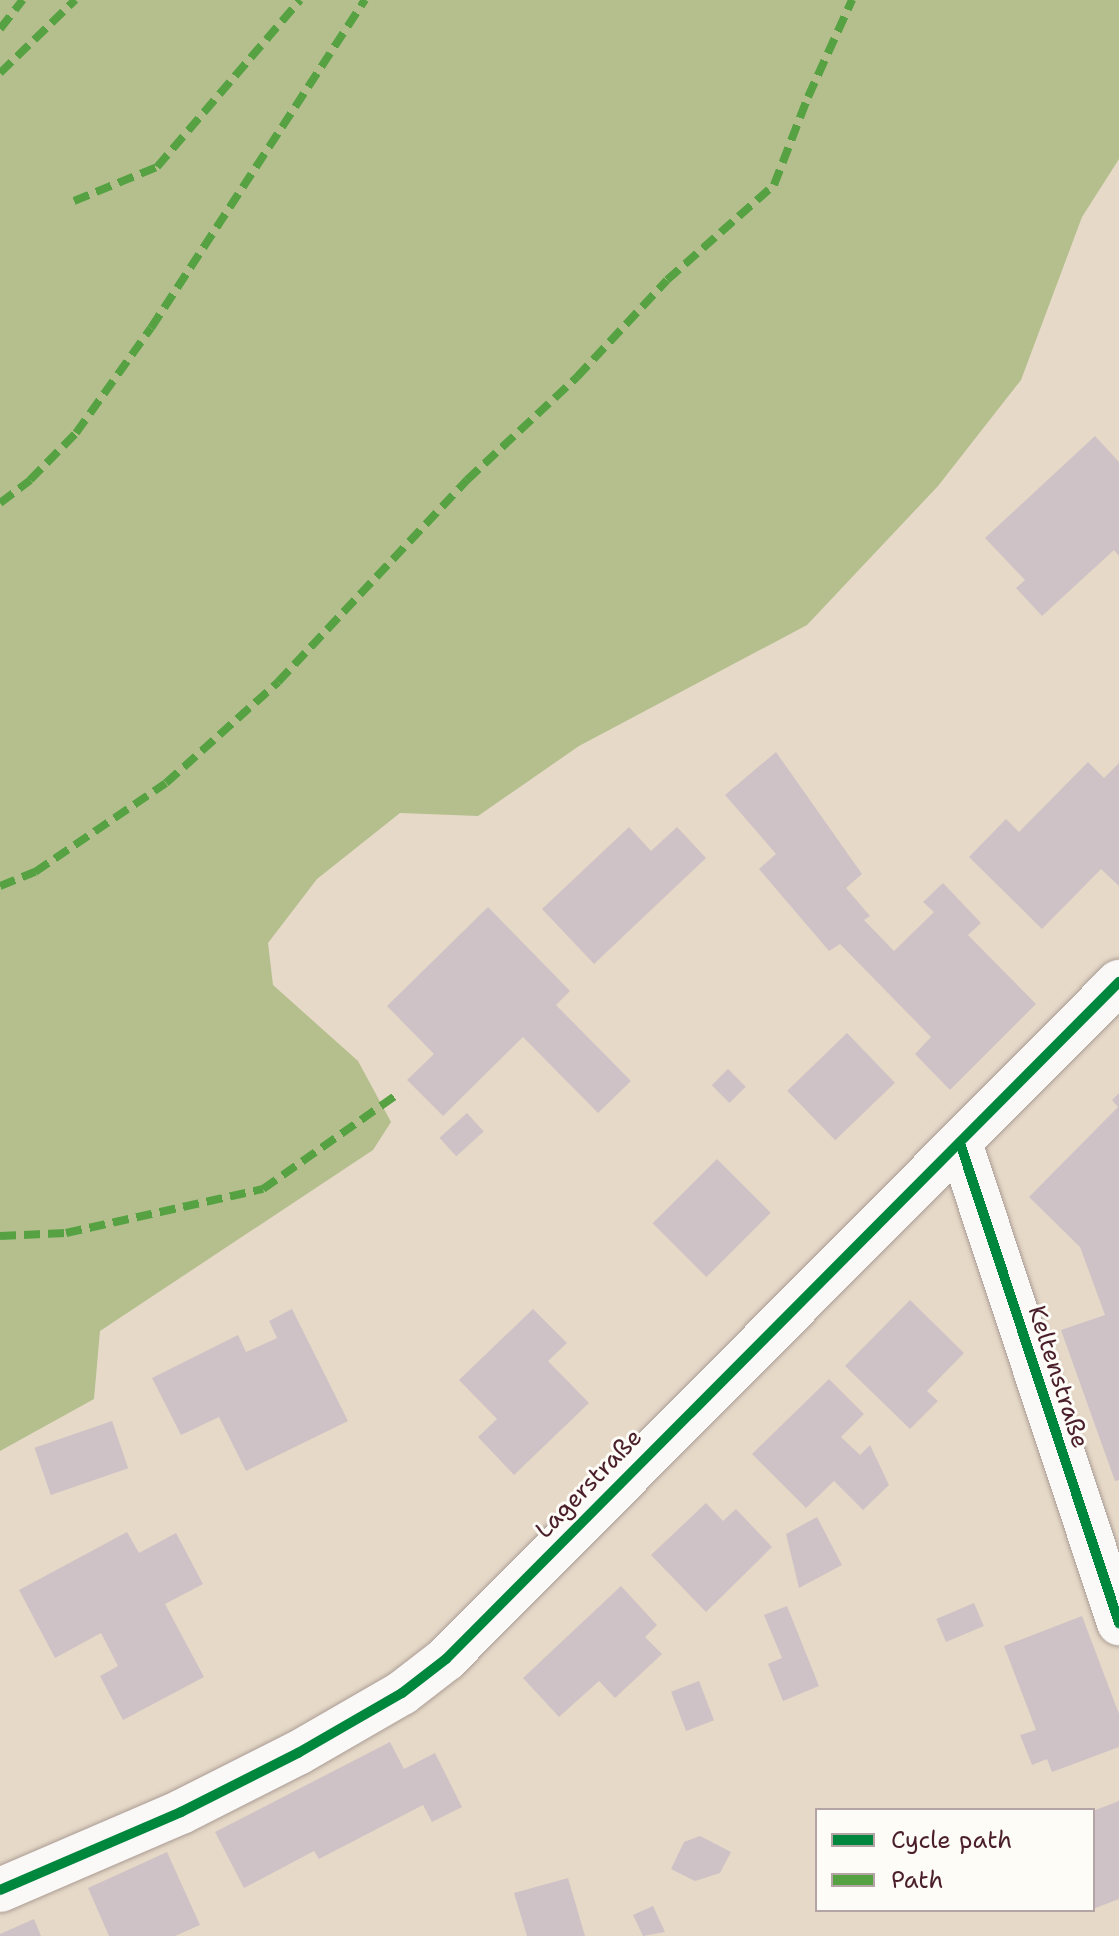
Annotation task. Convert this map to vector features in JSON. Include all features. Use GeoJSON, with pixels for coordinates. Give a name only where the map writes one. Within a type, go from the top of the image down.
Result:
{"type":"FeatureCollection","features":[{"type":"Feature","properties":{"kind":"street","name":"Lagerstraße"},"geometry":{"type":"LineString","coordinates":[[0,1890],[181,1812],[298,1753],[402,1693],[435,1668],[1119,982]]}},
{"type":"Feature","properties":{"kind":"street","name":"Keltenstraße"},"geometry":{"type":"LineString","coordinates":[[960,1143],[1119,1623]]}},
{"type":"Feature","properties":{"kind":"green space"},"geometry":{"type":"Polygon","coordinates":[[[0,0],[1119,0],[1119,159],[1082,217],[1021,380],[938,486],[807,625],[579,746],[478,816],[400,813],[317,879],[268,943],[273,985],[358,1061],[391,1122],[373,1150],[100,1331],[94,1399],[0,1451],[0,0]]]}},
{"type":"Feature","properties":{"kind":"building"},"geometry":{"type":"Polygon","coordinates":[[[1095,436],[1119,462],[1119,556],[1114,550],[1042,616],[1016,588],[1025,580],[985,538],[1095,436]]]}},
{"type":"Feature","properties":{"kind":"building"},"geometry":{"type":"Polygon","coordinates":[[[776,752],[862,874],[846,888],[870,916],[864,920],[894,951],[934,912],[923,902],[943,883],[981,923],[968,935],[1036,1004],[950,1090],[915,1054],[931,1037],[840,944],[829,951],[759,869],[776,854],[725,795],[776,752]]]}},
{"type":"Feature","properties":{"kind":"building"},"geometry":{"type":"Polygon","coordinates":[[[1088,762],[1104,778],[1119,763],[1119,886],[1101,869],[1042,929],[969,857],[1006,819],[1019,832],[1088,762]]]}},
{"type":"Feature","properties":{"kind":"building"},"geometry":{"type":"Polygon","coordinates":[[[629,827],[651,851],[677,827],[706,858],[594,964],[542,909],[629,827]]]}},
{"type":"Feature","properties":{"kind":"building"},"geometry":{"type":"Polygon","coordinates":[[[488,907],[570,991],[556,1005],[631,1081],[598,1113],[523,1037],[443,1116],[407,1080],[434,1054],[387,1006],[488,907]]]}},
{"type":"Feature","properties":{"kind":"building"},"geometry":{"type":"Polygon","coordinates":[[[847,1033],[895,1083],[835,1140],[787,1091],[847,1033]]]}},
{"type":"Feature","properties":{"kind":"building"},"geometry":{"type":"Polygon","coordinates":[[[728,1069],[746,1087],[729,1103],[712,1085],[728,1069]]]}},
{"type":"Feature","properties":{"kind":"building"},"geometry":{"type":"Polygon","coordinates":[[[1119,1093],[1119,1480],[1115,1481],[1061,1330],[1105,1315],[1080,1247],[1029,1197],[1118,1107],[1112,1100],[1119,1093]]]}},
{"type":"Feature","properties":{"kind":"building"},"geometry":{"type":"Polygon","coordinates":[[[467,1113],[484,1132],[456,1156],[440,1138],[467,1113]]]}},
{"type":"Feature","properties":{"kind":"building"},"geometry":{"type":"Polygon","coordinates":[[[717,1159],[771,1213],[706,1277],[653,1223],[717,1159]]]}},
{"type":"Feature","properties":{"kind":"building"},"geometry":{"type":"Polygon","coordinates":[[[910,1300],[964,1353],[927,1391],[938,1401],[910,1429],[845,1366],[910,1300]]]}},
{"type":"Feature","properties":{"kind":"building"},"geometry":{"type":"Polygon","coordinates":[[[292,1309],[348,1421],[246,1471],[219,1417],[181,1435],[152,1378],[238,1335],[246,1352],[277,1338],[269,1321],[292,1309]]]}},
{"type":"Feature","properties":{"kind":"building"},"geometry":{"type":"Polygon","coordinates":[[[533,1309],[567,1343],[548,1361],[589,1403],[514,1475],[478,1437],[497,1419],[459,1380],[533,1309]]]}},
{"type":"Feature","properties":{"kind":"building"},"geometry":{"type":"Polygon","coordinates":[[[829,1379],[864,1414],[841,1437],[860,1455],[870,1445],[889,1485],[863,1510],[834,1481],[806,1508],[752,1454],[829,1379]]]}},
{"type":"Feature","properties":{"kind":"building"},"geometry":{"type":"Polygon","coordinates":[[[112,1421],[128,1468],[51,1495],[34,1448],[112,1421]]]}},
{"type":"Feature","properties":{"kind":"building"},"geometry":{"type":"Polygon","coordinates":[[[706,1503],[723,1521],[736,1509],[772,1547],[706,1612],[651,1555],[706,1503]]]}},
{"type":"Feature","properties":{"kind":"building"},"geometry":{"type":"Polygon","coordinates":[[[817,1517],[842,1565],[799,1588],[786,1534],[817,1517]]]}},
{"type":"Feature","properties":{"kind":"building"},"geometry":{"type":"Polygon","coordinates":[[[127,1532],[139,1553],[176,1533],[203,1584],[165,1604],[204,1677],[123,1720],[100,1676],[118,1666],[101,1633],[55,1658],[19,1590],[127,1532]]]}},
{"type":"Feature","properties":{"kind":"building"},"geometry":{"type":"Polygon","coordinates":[[[621,1586],[657,1625],[645,1637],[662,1654],[615,1698],[599,1681],[559,1717],[523,1678],[621,1586]]]}},
{"type":"Feature","properties":{"kind":"building"},"geometry":{"type":"Polygon","coordinates":[[[974,1603],[984,1626],[946,1642],[936,1619],[974,1603]]]}},
{"type":"Feature","properties":{"kind":"building"},"geometry":{"type":"Polygon","coordinates":[[[787,1606],[819,1686],[783,1701],[768,1664],[782,1658],[764,1615],[787,1606]]]}},
{"type":"Feature","properties":{"kind":"building"},"geometry":{"type":"Polygon","coordinates":[[[1082,1616],[1119,1714],[1119,1747],[1052,1772],[1047,1759],[1032,1765],[1020,1735],[1036,1730],[1004,1646],[1082,1616]]]}},
{"type":"Feature","properties":{"kind":"building"},"geometry":{"type":"Polygon","coordinates":[[[699,1681],[714,1720],[686,1731],[671,1692],[699,1681]]]}},
{"type":"Feature","properties":{"kind":"building"},"geometry":{"type":"Polygon","coordinates":[[[390,1742],[404,1769],[435,1753],[462,1807],[432,1822],[423,1805],[319,1859],[314,1851],[244,1888],[215,1832],[390,1742]]]}},
{"type":"Feature","properties":{"kind":"building"},"geometry":{"type":"Polygon","coordinates":[[[1119,1801],[1119,1899],[1095,1908],[1095,1810],[1119,1801]]]}},
{"type":"Feature","properties":{"kind":"building"},"geometry":{"type":"Polygon","coordinates":[[[700,1836],[731,1852],[720,1873],[695,1881],[671,1869],[684,1842],[700,1836]]]}},
{"type":"Feature","properties":{"kind":"building"},"geometry":{"type":"Polygon","coordinates":[[[167,1852],[200,1925],[175,1936],[109,1936],[88,1888],[167,1852]]]}},
{"type":"Feature","properties":{"kind":"building"},"geometry":{"type":"Polygon","coordinates":[[[568,1878],[585,1936],[527,1936],[514,1893],[568,1878]]]}},
{"type":"Feature","properties":{"kind":"building"},"geometry":{"type":"Polygon","coordinates":[[[653,1906],[665,1932],[643,1936],[633,1915],[653,1906]]]}},
{"type":"Feature","properties":{"kind":"building"},"geometry":{"type":"Polygon","coordinates":[[[34,1919],[41,1936],[0,1936],[0,1934],[34,1919]]]}},
{"type":"Feature","properties":{"kind":"marked path"},"geometry":{"type":"LineString","coordinates":[[0,29],[23,0]]}},
{"type":"Feature","properties":{"kind":"marked path"},"geometry":{"type":"LineString","coordinates":[[0,73],[75,0]]}},
{"type":"Feature","properties":{"kind":"marked path"},"geometry":{"type":"LineString","coordinates":[[74,201],[157,167],[300,0]]}},
{"type":"Feature","properties":{"kind":"marked path"},"geometry":{"type":"LineString","coordinates":[[0,503],[30,480],[76,433],[151,328],[365,0]]}},
{"type":"Feature","properties":{"kind":"marked path"},"geometry":{"type":"LineString","coordinates":[[0,886],[35,872],[166,783],[278,682],[467,480],[577,377],[667,280],[774,185],[808,97],[852,0]]}},
{"type":"Feature","properties":{"kind":"marked path"},"geometry":{"type":"LineString","coordinates":[[0,1236],[66,1233],[263,1189],[395,1096]]}},
{"type":"Feature","properties":{"kind":"cycle path"},"geometry":{"type":"LineString","coordinates":[[0,1890],[181,1812],[298,1753],[402,1693],[446,1659],[1119,982]]}},
{"type":"Feature","properties":{"kind":"cycle path"},"geometry":{"type":"LineString","coordinates":[[960,1143],[1119,1623]]}}]}
